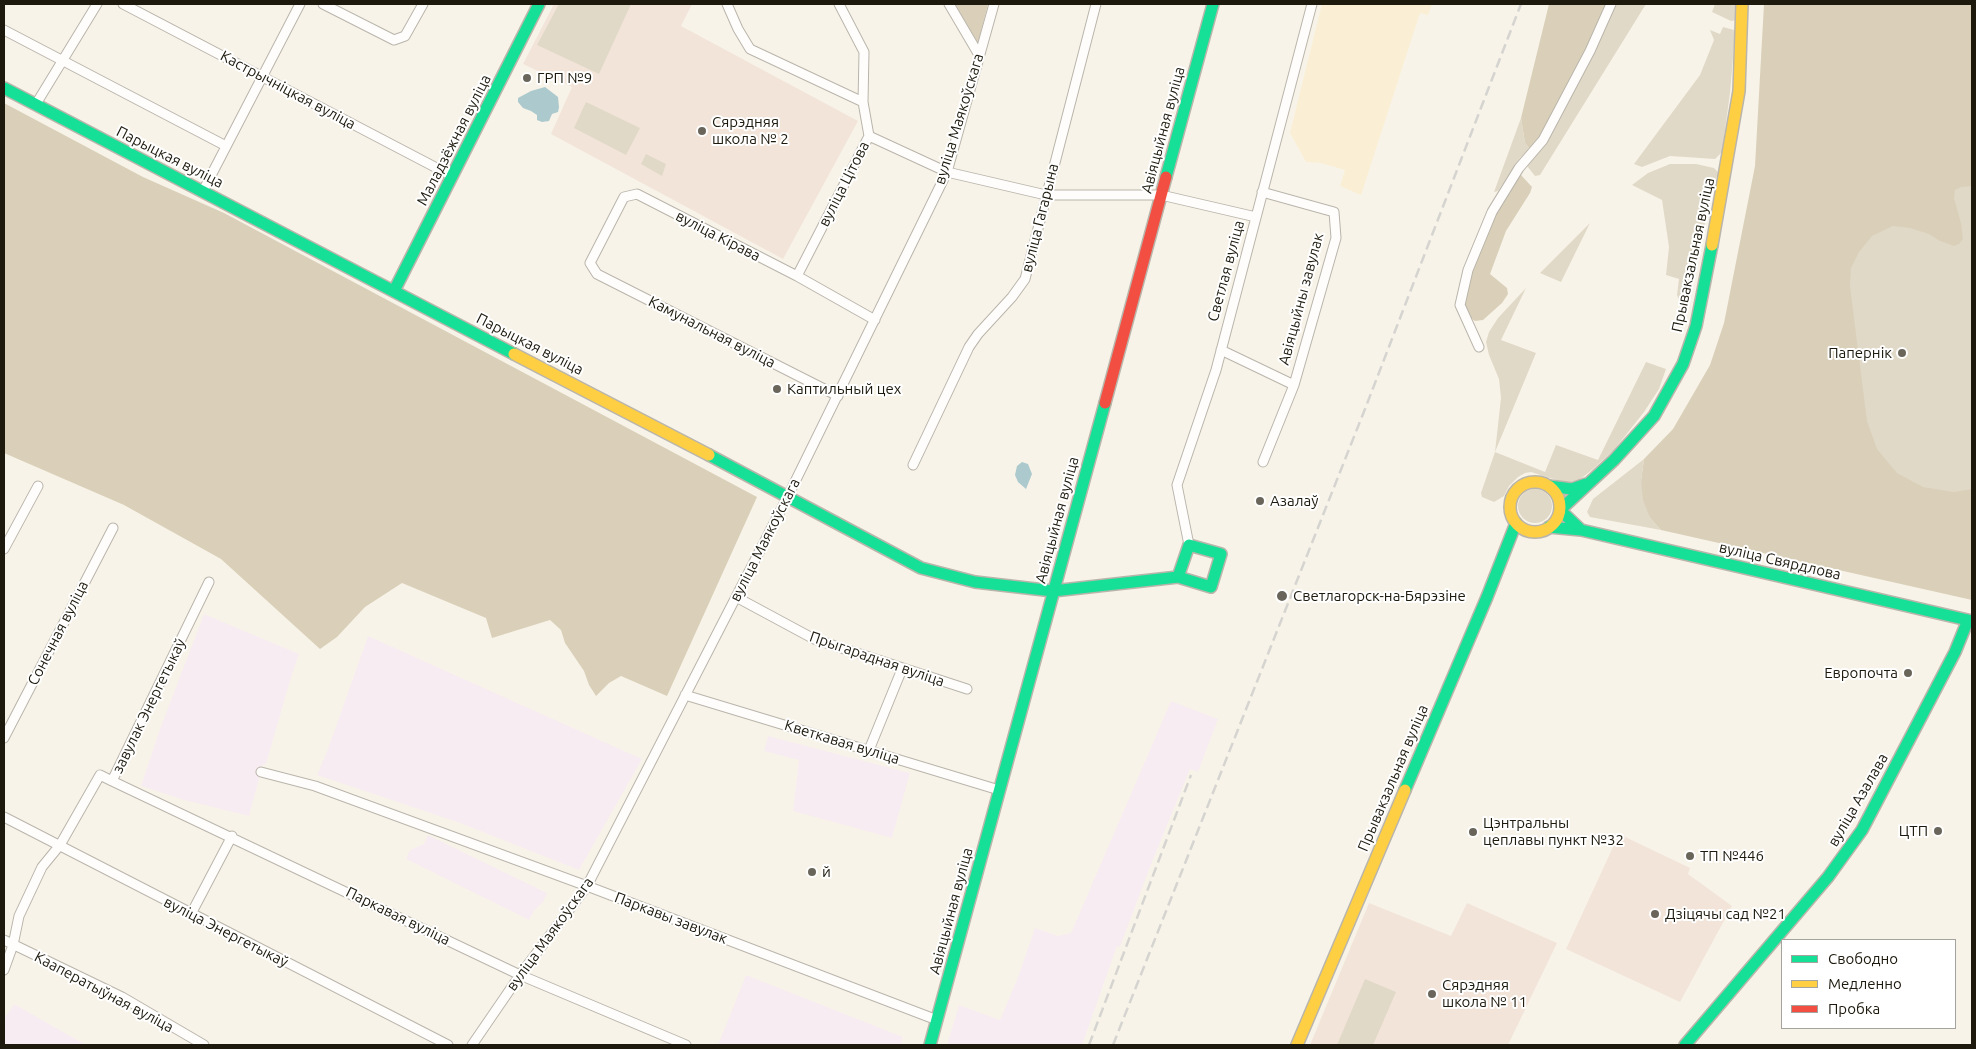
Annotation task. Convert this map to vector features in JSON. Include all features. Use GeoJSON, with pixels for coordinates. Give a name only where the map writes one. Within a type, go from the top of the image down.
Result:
{"type":"FeatureCollection","features":[{"type":"Feature","properties":{"kind":"street"},"geometry":{"type":"LineString","coordinates":[[36,104],[97,4]]}},
{"type":"Feature","properties":{"kind":"street","name":"Кастрычніцкая вуліца"},"geometry":{"type":"LineString","coordinates":[[123,4],[452,176]]}},
{"type":"Feature","properties":{"kind":"street"},"geometry":{"type":"LineString","coordinates":[[203,191],[300,4]]}},
{"type":"Feature","properties":{"kind":"street"},"geometry":{"type":"LineString","coordinates":[[323,4],[394,40],[404,36],[423,4]]}},
{"type":"Feature","properties":{"kind":"street","name":"Маладзёжная вуліца"},"geometry":{"type":"LineString","coordinates":[[394,291],[539,4]]}},
{"type":"Feature","properties":{"kind":"street"},"geometry":{"type":"LineString","coordinates":[[727,4],[738,30],[750,49],[863,102]]}},
{"type":"Feature","properties":{"kind":"street","name":"вуліца Цітова"},"geometry":{"type":"LineString","coordinates":[[796,276],[870,136],[863,102],[864,52],[838,4]]}},
{"type":"Feature","properties":{"kind":"street"},"geometry":{"type":"LineString","coordinates":[[949,4],[979,55]]}},
{"type":"Feature","properties":{"kind":"street","name":"вуліца Маякоўскага"},"geometry":{"type":"LineString","coordinates":[[472,1045],[520,975],[587,886],[788,496],[947,172],[994,4]]}},
{"type":"Feature","properties":{"kind":"street","name":"вуліца Гагарына"},"geometry":{"type":"LineString","coordinates":[[913,465],[969,347],[1025,279],[1096,4]]}},
{"type":"Feature","properties":{"kind":"street","name":"Авіяцыйная вуліца"},"geometry":{"type":"LineString","coordinates":[[930,1045],[1213,4]]}},
{"type":"Feature","properties":{"kind":"street","name":"Светлая вуліца"},"geometry":{"type":"LineString","coordinates":[[1189,545],[1177,485],[1221,350],[1312,4]]}},
{"type":"Feature","properties":{"kind":"street"},"geometry":{"type":"LineString","coordinates":[[1479,347],[1460,305],[1468,270],[1492,212],[1519,168],[1543,140],[1590,51],[1611,4]]}},
{"type":"Feature","properties":{"kind":"street","name":"Прывакзальная вуліца"},"geometry":{"type":"LineString","coordinates":[[1560,510],[1614,460],[1654,416],[1683,364],[1696,326],[1727,165],[1737,101],[1742,4]]}},
{"type":"Feature","properties":{"kind":"street"},"geometry":{"type":"LineString","coordinates":[[4,30],[226,146]]}},
{"type":"Feature","properties":{"kind":"street","name":"Парыцкая вуліца"},"geometry":{"type":"LineString","coordinates":[[4,88],[788,496],[921,568],[975,582],[1053,591]]}},
{"type":"Feature","properties":{"kind":"street"},"geometry":{"type":"LineString","coordinates":[[870,136],[947,172],[1046,195],[1161,195],[1256,217]]}},
{"type":"Feature","properties":{"kind":"street","name":"Авіяцыйны завулак"},"geometry":{"type":"LineString","coordinates":[[1262,192],[1334,212],[1336,238],[1294,385],[1264,462]]}},
{"type":"Feature","properties":{"kind":"street","name":"вуліца Кірава"},"geometry":{"type":"LineString","coordinates":[[590,263],[624,197],[637,194],[796,276],[875,320]]}},
{"type":"Feature","properties":{"kind":"street","name":"Камунальная вуліца"},"geometry":{"type":"LineString","coordinates":[[590,263],[596,274],[838,396]]}},
{"type":"Feature","properties":{"kind":"street"},"geometry":{"type":"LineString","coordinates":[[1221,350],[1294,385]]}},
{"type":"Feature","properties":{"kind":"street"},"geometry":{"type":"LineString","coordinates":[[1549,486],[1558,496],[1560,510],[1554,523],[1549,528],[1535,532],[1522,528],[1516,523],[1510,510],[1512,496],[1516,490],[1528,483],[1542,483],[1549,486],[1572,489],[1592,480]]}},
{"type":"Feature","properties":{"kind":"street"},"geometry":{"type":"LineString","coordinates":[[4,549],[38,486]]}},
{"type":"Feature","properties":{"kind":"street"},"geometry":{"type":"LineString","coordinates":[[1560,510],[1581,530]]}},
{"type":"Feature","properties":{"kind":"street","name":"Прывакзальная вуліца"},"geometry":{"type":"LineString","coordinates":[[1297,1045],[1487,597],[1516,523]]}},
{"type":"Feature","properties":{"kind":"street","name":"Сонечная вуліца"},"geometry":{"type":"LineString","coordinates":[[4,738],[113,528]]}},
{"type":"Feature","properties":{"kind":"street","name":"вуліца Свярдлова"},"geometry":{"type":"LineString","coordinates":[[1549,528],[1581,530],[1970,620]]}},
{"type":"Feature","properties":{"kind":"street"},"geometry":{"type":"LineString","coordinates":[[1053,591],[1178,577],[1211,587],[1221,554],[1189,545],[1178,577]]}},
{"type":"Feature","properties":{"kind":"street","name":"завулак Энергетыкаў"},"geometry":{"type":"LineString","coordinates":[[4,970],[13,945],[18,916],[42,867],[60,846],[100,775],[112,781],[210,582]]}},
{"type":"Feature","properties":{"kind":"street","name":"Прыгарадная вуліца"},"geometry":{"type":"LineString","coordinates":[[736,597],[814,639],[967,689]]}},
{"type":"Feature","properties":{"kind":"street","name":"вуліца Азалава"},"geometry":{"type":"LineString","coordinates":[[1685,1045],[1828,878],[1862,830],[1917,727],[1970,620]]}},
{"type":"Feature","properties":{"kind":"street"},"geometry":{"type":"LineString","coordinates":[[869,750],[902,669]]}},
{"type":"Feature","properties":{"kind":"street","name":"Кветкавая вуліца"},"geometry":{"type":"LineString","coordinates":[[686,695],[999,790]]}},
{"type":"Feature","properties":{"kind":"street","name":"Паркавы завулак"},"geometry":{"type":"LineString","coordinates":[[261,772],[315,786],[587,886],[937,1020]]}},
{"type":"Feature","properties":{"kind":"street","name":"Паркавая вуліца"},"geometry":{"type":"LineString","coordinates":[[112,781],[232,836],[520,975],[686,1045]]}},
{"type":"Feature","properties":{"kind":"street","name":"вуліца Энергетыкаў"},"geometry":{"type":"LineString","coordinates":[[4,817],[448,1045]]}},
{"type":"Feature","properties":{"kind":"street"},"geometry":{"type":"LineString","coordinates":[[191,914],[232,836]]}},
{"type":"Feature","properties":{"kind":"street","name":"Кааператыўная вуліца"},"geometry":{"type":"LineString","coordinates":[[4,940],[122,997],[204,1045]]}},
{"type":"Feature","properties":{"kind":"shaded area","name":"Сярэдняя школа № 2"},"geometry":{"type":"Polygon","coordinates":[[[554,4],[692,4],[681,26],[858,121],[783,259],[551,134],[572,87],[523,64],[554,4]]]}},
{"type":"Feature","properties":{"kind":"shaded area"},"geometry":{"type":"Polygon","coordinates":[[[559,4],[631,4],[599,74],[537,45],[559,4]]]}},
{"type":"Feature","properties":{"kind":"shaded area"},"geometry":{"type":"Polygon","coordinates":[[[955,4],[988,4],[978,43],[955,4]]]}},
{"type":"Feature","properties":{"kind":"shaded area"},"geometry":{"type":"Polygon","coordinates":[[[1322,4],[1432,4],[1428,15],[1420,13],[1361,195],[1340,186],[1345,170],[1321,163],[1306,162],[1290,133],[1322,4]]]}},
{"type":"Feature","properties":{"kind":"shaded area"},"geometry":{"type":"Polygon","coordinates":[[[1549,4],[1607,4],[1584,54],[1538,140],[1530,149],[1525,143],[1521,118],[1549,4]]]}},
{"type":"Feature","properties":{"kind":"shaded area"},"geometry":{"type":"Polygon","coordinates":[[[1615,4],[1646,4],[1540,175],[1535,176],[1527,166],[1615,4]]]}},
{"type":"Feature","properties":{"kind":"shaded area"},"geometry":{"type":"Polygon","coordinates":[[[1715,4],[1737,4],[1736,20],[1731,21],[1712,12],[1715,4]]]}},
{"type":"Feature","properties":{"kind":"shaded area"},"geometry":{"type":"Polygon","coordinates":[[[1764,4],[1972,4],[1972,186],[1961,187],[1955,190],[1954,198],[1963,239],[1954,246],[1940,241],[1929,234],[1910,228],[1893,226],[1872,236],[1859,252],[1851,268],[1850,286],[1867,421],[1877,449],[1897,473],[1923,487],[1954,492],[1972,489],[1972,600],[1661,530],[1650,518],[1643,500],[1641,481],[1644,459],[1673,429],[1710,365],[1724,323],[1755,166],[1764,4]]]}},
{"type":"Feature","properties":{"kind":"shaded area"},"geometry":{"type":"Polygon","coordinates":[[[1723,27],[1734,30],[1735,34],[1722,152],[1715,159],[1670,156],[1642,167],[1634,164],[1700,75],[1714,40],[1710,30],[1720,34],[1723,27]]]}},
{"type":"Feature","properties":{"kind":"shaded area"},"geometry":{"type":"Polygon","coordinates":[[[586,102],[640,128],[626,155],[574,128],[586,102]]]}},
{"type":"Feature","properties":{"kind":"shaded area"},"geometry":{"type":"Polygon","coordinates":[[[4,103],[143,177],[224,213],[757,497],[667,696],[621,676],[609,683],[596,696],[589,685],[584,671],[565,643],[561,630],[550,620],[492,638],[486,618],[402,583],[365,607],[337,637],[320,649],[221,559],[124,505],[4,453],[4,103]]]}},
{"type":"Feature","properties":{"kind":"shaded area"},"geometry":{"type":"Polygon","coordinates":[[[1521,118],[1525,143],[1530,149],[1520,158],[1498,191],[1494,192],[1521,118]]]}},
{"type":"Feature","properties":{"kind":"shaded area"},"geometry":{"type":"Polygon","coordinates":[[[646,154],[666,164],[662,176],[641,164],[646,154]]]}},
{"type":"Feature","properties":{"kind":"shaded area"},"geometry":{"type":"Polygon","coordinates":[[[1670,164],[1696,164],[1714,168],[1718,172],[1683,310],[1677,295],[1679,279],[1666,275],[1669,247],[1662,200],[1632,185],[1648,173],[1670,164]]]}},
{"type":"Feature","properties":{"kind":"shaded area"},"geometry":{"type":"Polygon","coordinates":[[[1521,175],[1532,187],[1506,231],[1490,274],[1507,288],[1508,294],[1502,303],[1483,320],[1475,321],[1466,314],[1465,303],[1469,275],[1493,214],[1516,177],[1521,175]]]}},
{"type":"Feature","properties":{"kind":"shaded area","name":"Папернік"},"geometry":{"type":"Polygon","coordinates":[[[1972,181],[1972,504],[1854,520],[1812,203],[1972,181]]]}},
{"type":"Feature","properties":{"kind":"shaded area"},"geometry":{"type":"Polygon","coordinates":[[[1590,223],[1561,282],[1540,273],[1590,223]]]}},
{"type":"Feature","properties":{"kind":"shaded area"},"geometry":{"type":"Polygon","coordinates":[[[1526,288],[1501,340],[1536,353],[1495,452],[1501,398],[1499,379],[1486,342],[1489,332],[1498,318],[1526,288]]]}},
{"type":"Feature","properties":{"kind":"shaded area"},"geometry":{"type":"Polygon","coordinates":[[[1646,362],[1666,369],[1659,389],[1644,412],[1614,450],[1579,480],[1566,483],[1531,472],[1525,473],[1509,486],[1504,496],[1494,502],[1482,497],[1481,493],[1495,452],[1545,472],[1556,445],[1598,460],[1646,362]]]}},
{"type":"Feature","properties":{"kind":"shaded area"},"geometry":{"type":"Polygon","coordinates":[[[1644,459],[1641,481],[1650,518],[1661,530],[1590,517],[1587,512],[1593,499],[1644,459]]]}},
{"type":"Feature","properties":{"kind":"shaded area"},"geometry":{"type":"Polygon","coordinates":[[[1535,489],[1542,490],[1547,494],[1551,499],[1551,513],[1547,518],[1542,522],[1535,523],[1528,522],[1523,518],[1519,513],[1518,506],[1519,499],[1523,494],[1528,490],[1535,489]]]}},
{"type":"Feature","properties":{"kind":"shaded area"},"geometry":{"type":"Polygon","coordinates":[[[204,614],[299,654],[266,764],[263,764],[249,816],[184,800],[141,786],[160,729],[204,614]]]}},
{"type":"Feature","properties":{"kind":"shaded area"},"geometry":{"type":"Polygon","coordinates":[[[368,636],[642,759],[579,870],[460,823],[317,775],[368,636]]]}},
{"type":"Feature","properties":{"kind":"shaded area"},"geometry":{"type":"Polygon","coordinates":[[[1171,701],[1218,719],[1198,772],[1190,769],[1120,947],[1117,946],[1082,1045],[947,1045],[959,1005],[1000,1020],[1018,977],[1035,928],[1058,936],[1071,933],[1171,701]]]}},
{"type":"Feature","properties":{"kind":"shaded area"},"geometry":{"type":"Polygon","coordinates":[[[768,736],[910,773],[892,838],[793,811],[799,760],[764,751],[768,736]]]}},
{"type":"Feature","properties":{"kind":"shaded area","name":"Дзіцячы сад №21"},"geometry":{"type":"Polygon","coordinates":[[[1619,834],[1690,868],[1688,874],[1732,906],[1680,1002],[1566,949],[1619,834]]]}},
{"type":"Feature","properties":{"kind":"shaded area"},"geometry":{"type":"Polygon","coordinates":[[[428,835],[547,893],[543,902],[534,911],[529,920],[406,859],[410,850],[424,844],[428,835]]]}},
{"type":"Feature","properties":{"kind":"shaded area","name":"Сярэдняя школа № 11"},"geometry":{"type":"Polygon","coordinates":[[[1369,903],[1451,936],[1467,903],[1557,943],[1508,1045],[1310,1045],[1369,903]]]}},
{"type":"Feature","properties":{"kind":"shaded area"},"geometry":{"type":"Polygon","coordinates":[[[746,975],[903,1037],[901,1045],[718,1045],[746,975]]]}},
{"type":"Feature","properties":{"kind":"shaded area"},"geometry":{"type":"Polygon","coordinates":[[[1365,979],[1396,992],[1373,1045],[1337,1045],[1365,979]]]}},
{"type":"Feature","properties":{"kind":"shaded area"},"geometry":{"type":"Polygon","coordinates":[[[14,1004],[86,1045],[4,1045],[4,1019],[14,1004]]]}},
{"type":"Feature","properties":{"kind":"water"},"geometry":{"type":"Polygon","coordinates":[[[545,87],[558,97],[559,107],[558,112],[552,114],[549,121],[542,122],[537,120],[537,115],[523,108],[518,102],[518,98],[531,91],[545,87]]]}},
{"type":"Feature","properties":{"kind":"water"},"geometry":{"type":"Polygon","coordinates":[[[1022,462],[1028,464],[1032,474],[1026,489],[1018,482],[1015,475],[1017,466],[1022,462]]]}},
{"type":"Feature","properties":{"kind":"railway"},"geometry":{"type":"LineString","coordinates":[[1113,1045],[1365,409],[1521,4]]}},
{"type":"Feature","properties":{"kind":"railway"},"geometry":{"type":"LineString","coordinates":[[1089,1045],[1191,775]]}},
{"type":"Feature","properties":{"kind":"traffic: fast"},"geometry":{"type":"LineString","coordinates":[[394,291],[539,4]]}},
{"type":"Feature","properties":{"kind":"traffic: fast"},"geometry":{"type":"LineString","coordinates":[[1166,177],[1213,4]]}},
{"type":"Feature","properties":{"kind":"traffic: fast"},"geometry":{"type":"LineString","coordinates":[[4,88],[514,354]]}},
{"type":"Feature","properties":{"kind":"traffic: fast"},"geometry":{"type":"LineString","coordinates":[[1581,530],[1560,510],[1614,460],[1654,416],[1683,364],[1696,326],[1712,245]]}},
{"type":"Feature","properties":{"kind":"traffic: fast"},"geometry":{"type":"LineString","coordinates":[[930,1045],[1105,403]]}},
{"type":"Feature","properties":{"kind":"traffic: fast"},"geometry":{"type":"LineString","coordinates":[[709,455],[921,568],[975,582],[1053,591],[1178,577],[1211,587],[1221,554],[1189,545],[1178,577]]}},
{"type":"Feature","properties":{"kind":"traffic: fast"},"geometry":{"type":"LineString","coordinates":[[1549,486],[1572,489],[1586,484]]}},
{"type":"Feature","properties":{"kind":"traffic: fast"},"geometry":{"type":"LineString","coordinates":[[1405,790],[1487,597],[1516,523]]}},
{"type":"Feature","properties":{"kind":"traffic: fast"},"geometry":{"type":"LineString","coordinates":[[1549,527],[1581,530],[1972,621]]}},
{"type":"Feature","properties":{"kind":"traffic: fast"},"geometry":{"type":"LineString","coordinates":[[1685,1045],[1828,877],[1862,830],[1955,652],[1968,620]]}},
{"type":"Feature","properties":{"kind":"traffic: slow"},"geometry":{"type":"LineString","coordinates":[[1712,245],[1739,91],[1742,4]]}},
{"type":"Feature","properties":{"kind":"traffic: slow"},"geometry":{"type":"LineString","coordinates":[[514,354],[709,455]]}},
{"type":"Feature","properties":{"kind":"traffic: slow"},"geometry":{"type":"LineString","coordinates":[[1535,482],[1553,489],[1560,507],[1553,525],[1535,532],[1517,525],[1510,507],[1517,489],[1535,482]]}},
{"type":"Feature","properties":{"kind":"traffic: slow"},"geometry":{"type":"LineString","coordinates":[[1297,1045],[1405,790]]}},
{"type":"Feature","properties":{"kind":"traffic: jam"},"geometry":{"type":"LineString","coordinates":[[1105,403],[1166,177]]}},
{"type":"Feature","properties":{"kind":"place","name":"ГРП №9"},"geometry":{"type":"Point","coordinates":[527,78]}},
{"type":"Feature","properties":{"kind":"place","name":"Сярэдняя школа № 2"},"geometry":{"type":"Point","coordinates":[702,131]}},
{"type":"Feature","properties":{"kind":"place","name":"Папернік"},"geometry":{"type":"Point","coordinates":[1902,353]}},
{"type":"Feature","properties":{"kind":"place","name":"Каптильный цех"},"geometry":{"type":"Point","coordinates":[777,389]}},
{"type":"Feature","properties":{"kind":"place","name":"Азалаў"},"geometry":{"type":"Point","coordinates":[1260,501]}},
{"type":"Feature","properties":{"kind":"place","name":"Светлагорск-на-Бярэзіне"},"geometry":{"type":"Point","coordinates":[1282,596]}},
{"type":"Feature","properties":{"kind":"place","name":"Европочта"},"geometry":{"type":"Point","coordinates":[1908,673]}},
{"type":"Feature","properties":{"kind":"place","name":"ЦТП"},"geometry":{"type":"Point","coordinates":[1938,831]}},
{"type":"Feature","properties":{"kind":"place","name":"Цэнтральны цеплавы пункт №32"},"geometry":{"type":"Point","coordinates":[1473,832]}},
{"type":"Feature","properties":{"kind":"place","name":"ТП №446"},"geometry":{"type":"Point","coordinates":[1690,856]}},
{"type":"Feature","properties":{"kind":"place","name":"й"},"geometry":{"type":"Point","coordinates":[812,872]}},
{"type":"Feature","properties":{"kind":"place","name":"Дзіцячы сад №21"},"geometry":{"type":"Point","coordinates":[1655,914]}},
{"type":"Feature","properties":{"kind":"place","name":"Сярэдняя школа № 11"},"geometry":{"type":"Point","coordinates":[1432,994]}}]}
